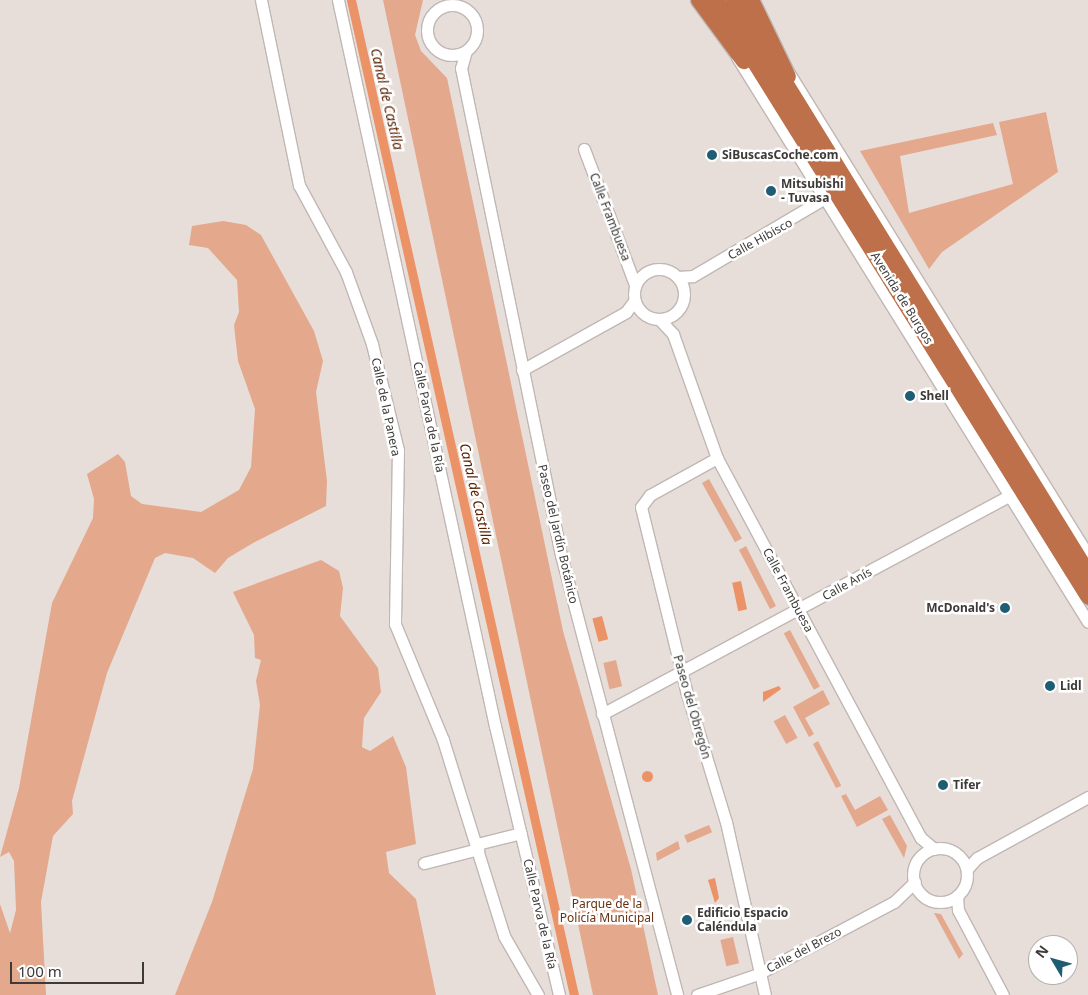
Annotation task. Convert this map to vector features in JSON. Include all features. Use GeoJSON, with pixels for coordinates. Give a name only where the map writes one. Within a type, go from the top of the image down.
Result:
{"type":"FeatureCollection","features":[{"type":"Feature","properties":{"kind":"highway"},"geometry":{"type":"LineString","coordinates":[[699,0],[725,38],[783,107]]}},
{"type":"Feature","properties":{"kind":"highway","name":"Avenida de Burgos"},"geometry":{"type":"LineString","coordinates":[[716,0],[1024,493],[1046,517],[1088,573]]}},
{"type":"Feature","properties":{"kind":"highway","name":"Avenida de Burgos"},"geometry":{"type":"LineString","coordinates":[[734,0],[802,114],[835,192],[943,340],[968,381],[1024,493]]}},
{"type":"Feature","properties":{"kind":"highway"},"geometry":{"type":"LineString","coordinates":[[751,0],[783,64],[802,114]]}},
{"type":"Feature","properties":{"kind":"highway","name":"Avenida de Burgos"},"geometry":{"type":"LineString","coordinates":[[1046,517],[1087,596]]}},
{"type":"Feature","properties":{"kind":"street","name":"Calle de la Panera"},"geometry":{"type":"LineString","coordinates":[[261,0],[299,186],[346,272],[372,344],[398,450],[394,624],[443,740],[478,846],[504,936],[538,995]]}},
{"type":"Feature","properties":{"kind":"street","name":"Calle Parva de la Ría"},"geometry":{"type":"LineString","coordinates":[[338,0],[521,833],[559,995]]}},
{"type":"Feature","properties":{"kind":"street"},"geometry":{"type":"LineString","coordinates":[[449,4],[466,8],[477,22],[476,39],[466,51],[449,55],[435,48],[427,26],[434,12],[449,4]]}},
{"type":"Feature","properties":{"kind":"street","name":"Avenida de Burgos"},"geometry":{"type":"LineString","coordinates":[[725,38],[835,192],[904,325],[1002,483],[1024,493],[1038,540],[1088,622]]}},
{"type":"Feature","properties":{"kind":"street","name":"Paseo del Jardín Botánico"},"geometry":{"type":"LineString","coordinates":[[461,68],[466,51]]}},
{"type":"Feature","properties":{"kind":"street","name":"Paseo del Jardín Botánico"},"geometry":{"type":"LineString","coordinates":[[449,55],[461,68],[489,187],[522,370],[561,555],[676,995]]}},
{"type":"Feature","properties":{"kind":"street","name":"Avenida de Burgos"},"geometry":{"type":"LineString","coordinates":[[783,64],[866,194],[1088,555]]}},
{"type":"Feature","properties":{"kind":"street","name":"Calle Frambuesa"},"geometry":{"type":"LineString","coordinates":[[584,149],[635,285]]}},
{"type":"Feature","properties":{"kind":"street"},"geometry":{"type":"LineString","coordinates":[[835,192],[852,182],[866,194]]}},
{"type":"Feature","properties":{"kind":"street","name":"Calle Hibisco"},"geometry":{"type":"LineString","coordinates":[[683,290],[693,276],[835,192]]}},
{"type":"Feature","properties":{"kind":"street"},"geometry":{"type":"LineString","coordinates":[[653,270],[678,277],[683,290],[675,314],[659,319],[637,306],[635,285],[653,270]]}},
{"type":"Feature","properties":{"kind":"street","name":"Calle Hibisco"},"geometry":{"type":"LineString","coordinates":[[678,277],[693,276]]}},
{"type":"Feature","properties":{"kind":"street"},"geometry":{"type":"LineString","coordinates":[[890,278],[904,325]]}},
{"type":"Feature","properties":{"kind":"street"},"geometry":{"type":"LineString","coordinates":[[923,286],[943,340]]}},
{"type":"Feature","properties":{"kind":"street"},"geometry":{"type":"LineString","coordinates":[[522,370],[637,306]]}},
{"type":"Feature","properties":{"kind":"street","name":"Calle Frambuesa"},"geometry":{"type":"LineString","coordinates":[[673,334],[675,314]]}},
{"type":"Feature","properties":{"kind":"street","name":"Calle Frambuesa"},"geometry":{"type":"LineString","coordinates":[[659,319],[673,334],[717,458],[921,838],[934,849]]}},
{"type":"Feature","properties":{"kind":"street"},"geometry":{"type":"LineString","coordinates":[[968,381],[1010,426]]}},
{"type":"Feature","properties":{"kind":"street","name":"Paseo del Obregón"},"geometry":{"type":"LineString","coordinates":[[717,458],[650,495],[641,507],[680,670],[726,822],[758,974],[765,995]]}},
{"type":"Feature","properties":{"kind":"street"},"geometry":{"type":"LineString","coordinates":[[1024,493],[1040,484],[1038,471]]}},
{"type":"Feature","properties":{"kind":"street","name":"Calle Anís"},"geometry":{"type":"LineString","coordinates":[[602,714],[680,670],[1024,493]]}},
{"type":"Feature","properties":{"kind":"street"},"geometry":{"type":"LineString","coordinates":[[1038,540],[1046,517],[1070,526]]}},
{"type":"Feature","properties":{"kind":"street"},"geometry":{"type":"LineString","coordinates":[[964,864],[1088,797]]}},
{"type":"Feature","properties":{"kind":"street"},"geometry":{"type":"LineString","coordinates":[[424,863],[521,833]]}},
{"type":"Feature","properties":{"kind":"street","name":"Calle Frambuesa"},"geometry":{"type":"LineString","coordinates":[[921,838],[922,856]]}},
{"type":"Feature","properties":{"kind":"street"},"geometry":{"type":"LineString","coordinates":[[923,895],[915,882],[916,866],[922,856],[934,849],[947,849],[964,864],[966,882],[957,896],[945,901]]}},
{"type":"Feature","properties":{"kind":"street","name":"Calle del Brezo"},"geometry":{"type":"LineString","coordinates":[[697,995],[758,974],[906,894],[915,882]]}},
{"type":"Feature","properties":{"kind":"street"},"geometry":{"type":"LineString","coordinates":[[906,894],[923,895],[945,901],[958,910]]}},
{"type":"Feature","properties":{"kind":"street"},"geometry":{"type":"LineString","coordinates":[[957,896],[958,910],[1003,995]]}},
{"type":"Feature","properties":{"kind":"green space","name":"Parque de la Policía Municipal"},"geometry":{"type":"Polygon","coordinates":[[[383,0],[423,0],[415,35],[421,51],[447,78],[563,631],[631,869],[658,995],[593,995],[383,0]]]}},
{"type":"Feature","properties":{"kind":"green space"},"geometry":{"type":"Polygon","coordinates":[[[1046,112],[1058,172],[942,252],[929,269],[860,151],[993,123],[997,135],[900,156],[909,213],[1013,184],[999,122],[1046,112]]]}},
{"type":"Feature","properties":{"kind":"green space"},"geometry":{"type":"Polygon","coordinates":[[[223,221],[246,225],[261,235],[314,331],[323,361],[316,392],[327,481],[326,506],[253,543],[228,558],[215,573],[193,558],[165,553],[155,558],[107,673],[72,801],[73,814],[53,836],[41,902],[46,995],[0,995],[0,904],[10,933],[16,910],[14,861],[9,852],[0,857],[19,788],[52,603],[93,518],[94,499],[87,474],[118,454],[125,462],[131,496],[142,504],[201,512],[239,490],[251,467],[255,409],[238,361],[234,325],[239,312],[237,280],[208,248],[189,245],[192,226],[223,221]]]}},
{"type":"Feature","properties":{"kind":"green space"},"geometry":{"type":"Polygon","coordinates":[[[709,479],[742,538],[735,542],[702,483],[709,479]]]}},
{"type":"Feature","properties":{"kind":"green space"},"geometry":{"type":"Polygon","coordinates":[[[746,546],[776,606],[770,609],[739,550],[746,546]]]}},
{"type":"Feature","properties":{"kind":"green space"},"geometry":{"type":"Polygon","coordinates":[[[321,560],[339,571],[343,588],[340,616],[378,668],[381,692],[364,718],[362,747],[370,751],[393,736],[406,767],[416,844],[386,852],[389,873],[416,899],[436,995],[175,995],[212,902],[253,769],[260,705],[256,681],[261,660],[255,658],[254,635],[233,592],[321,560]]]}},
{"type":"Feature","properties":{"kind":"green space"},"geometry":{"type":"Polygon","coordinates":[[[790,630],[820,687],[814,690],[784,633],[790,630]]]}},
{"type":"Feature","properties":{"kind":"green space"},"geometry":{"type":"Polygon","coordinates":[[[616,660],[622,686],[609,689],[603,663],[616,660]]]}},
{"type":"Feature","properties":{"kind":"green space"},"geometry":{"type":"Polygon","coordinates":[[[823,690],[830,704],[805,718],[814,734],[809,737],[793,707],[823,690]]]}},
{"type":"Feature","properties":{"kind":"green space"},"geometry":{"type":"Polygon","coordinates":[[[785,715],[798,738],[786,744],[774,721],[785,715]]]}},
{"type":"Feature","properties":{"kind":"green space"},"geometry":{"type":"Polygon","coordinates":[[[818,741],[841,786],[836,788],[813,744],[818,741]]]}},
{"type":"Feature","properties":{"kind":"green space"},"geometry":{"type":"Polygon","coordinates":[[[846,794],[855,810],[880,796],[888,810],[857,827],[841,796],[846,794]]]}},
{"type":"Feature","properties":{"kind":"green space"},"geometry":{"type":"Polygon","coordinates":[[[890,815],[907,846],[904,858],[882,819],[890,815]]]}},
{"type":"Feature","properties":{"kind":"green space"},"geometry":{"type":"Polygon","coordinates":[[[709,825],[712,832],[687,843],[684,836],[709,825]]]}},
{"type":"Feature","properties":{"kind":"green space"},"geometry":{"type":"Polygon","coordinates":[[[678,841],[680,849],[657,861],[656,853],[678,841]]]}},
{"type":"Feature","properties":{"kind":"green space"},"geometry":{"type":"Polygon","coordinates":[[[934,913],[941,914],[963,954],[959,959],[934,913]]]}},
{"type":"Feature","properties":{"kind":"green space"},"geometry":{"type":"Polygon","coordinates":[[[733,937],[739,963],[726,966],[720,940],[733,937]]]}},
{"type":"Feature","properties":{"kind":"shaded area"},"geometry":{"type":"Polygon","coordinates":[[[741,581],[747,609],[738,611],[732,583],[741,581]]]}},
{"type":"Feature","properties":{"kind":"shaded area"},"geometry":{"type":"Polygon","coordinates":[[[602,616],[608,639],[599,642],[592,619],[602,616]]]}},
{"type":"Feature","properties":{"kind":"shaded area"},"geometry":{"type":"Polygon","coordinates":[[[779,686],[781,689],[763,702],[763,692],[779,686]]]}},
{"type":"Feature","properties":{"kind":"shaded area"},"geometry":{"type":"Polygon","coordinates":[[[647,770],[653,776],[647,782],[641,776],[647,770]]]}},
{"type":"Feature","properties":{"kind":"shaded area"},"geometry":{"type":"Polygon","coordinates":[[[715,878],[719,898],[715,903],[708,880],[715,878]]]}},
{"type":"Feature","properties":{"kind":"waterway","name":"Canal de Castilla"},"geometry":{"type":"LineString","coordinates":[[351,0],[574,995]]}},
{"type":"Feature","properties":{"kind":"place","name":"SiBuscasCoche.com"},"geometry":{"type":"Point","coordinates":[712,155]}},
{"type":"Feature","properties":{"kind":"place","name":"Mitsubishi - Tuvasa"},"geometry":{"type":"Point","coordinates":[771,191]}},
{"type":"Feature","properties":{"kind":"place","name":"Shell"},"geometry":{"type":"Point","coordinates":[910,396]}},
{"type":"Feature","properties":{"kind":"place","name":"McDonald's"},"geometry":{"type":"Point","coordinates":[1005,608]}},
{"type":"Feature","properties":{"kind":"place","name":"Lidl"},"geometry":{"type":"Point","coordinates":[1050,686]}},
{"type":"Feature","properties":{"kind":"place","name":"Tifer"},"geometry":{"type":"Point","coordinates":[943,785]}},
{"type":"Feature","properties":{"kind":"place","name":"Edificio Espacio Caléndula"},"geometry":{"type":"Point","coordinates":[687,920]}}]}
